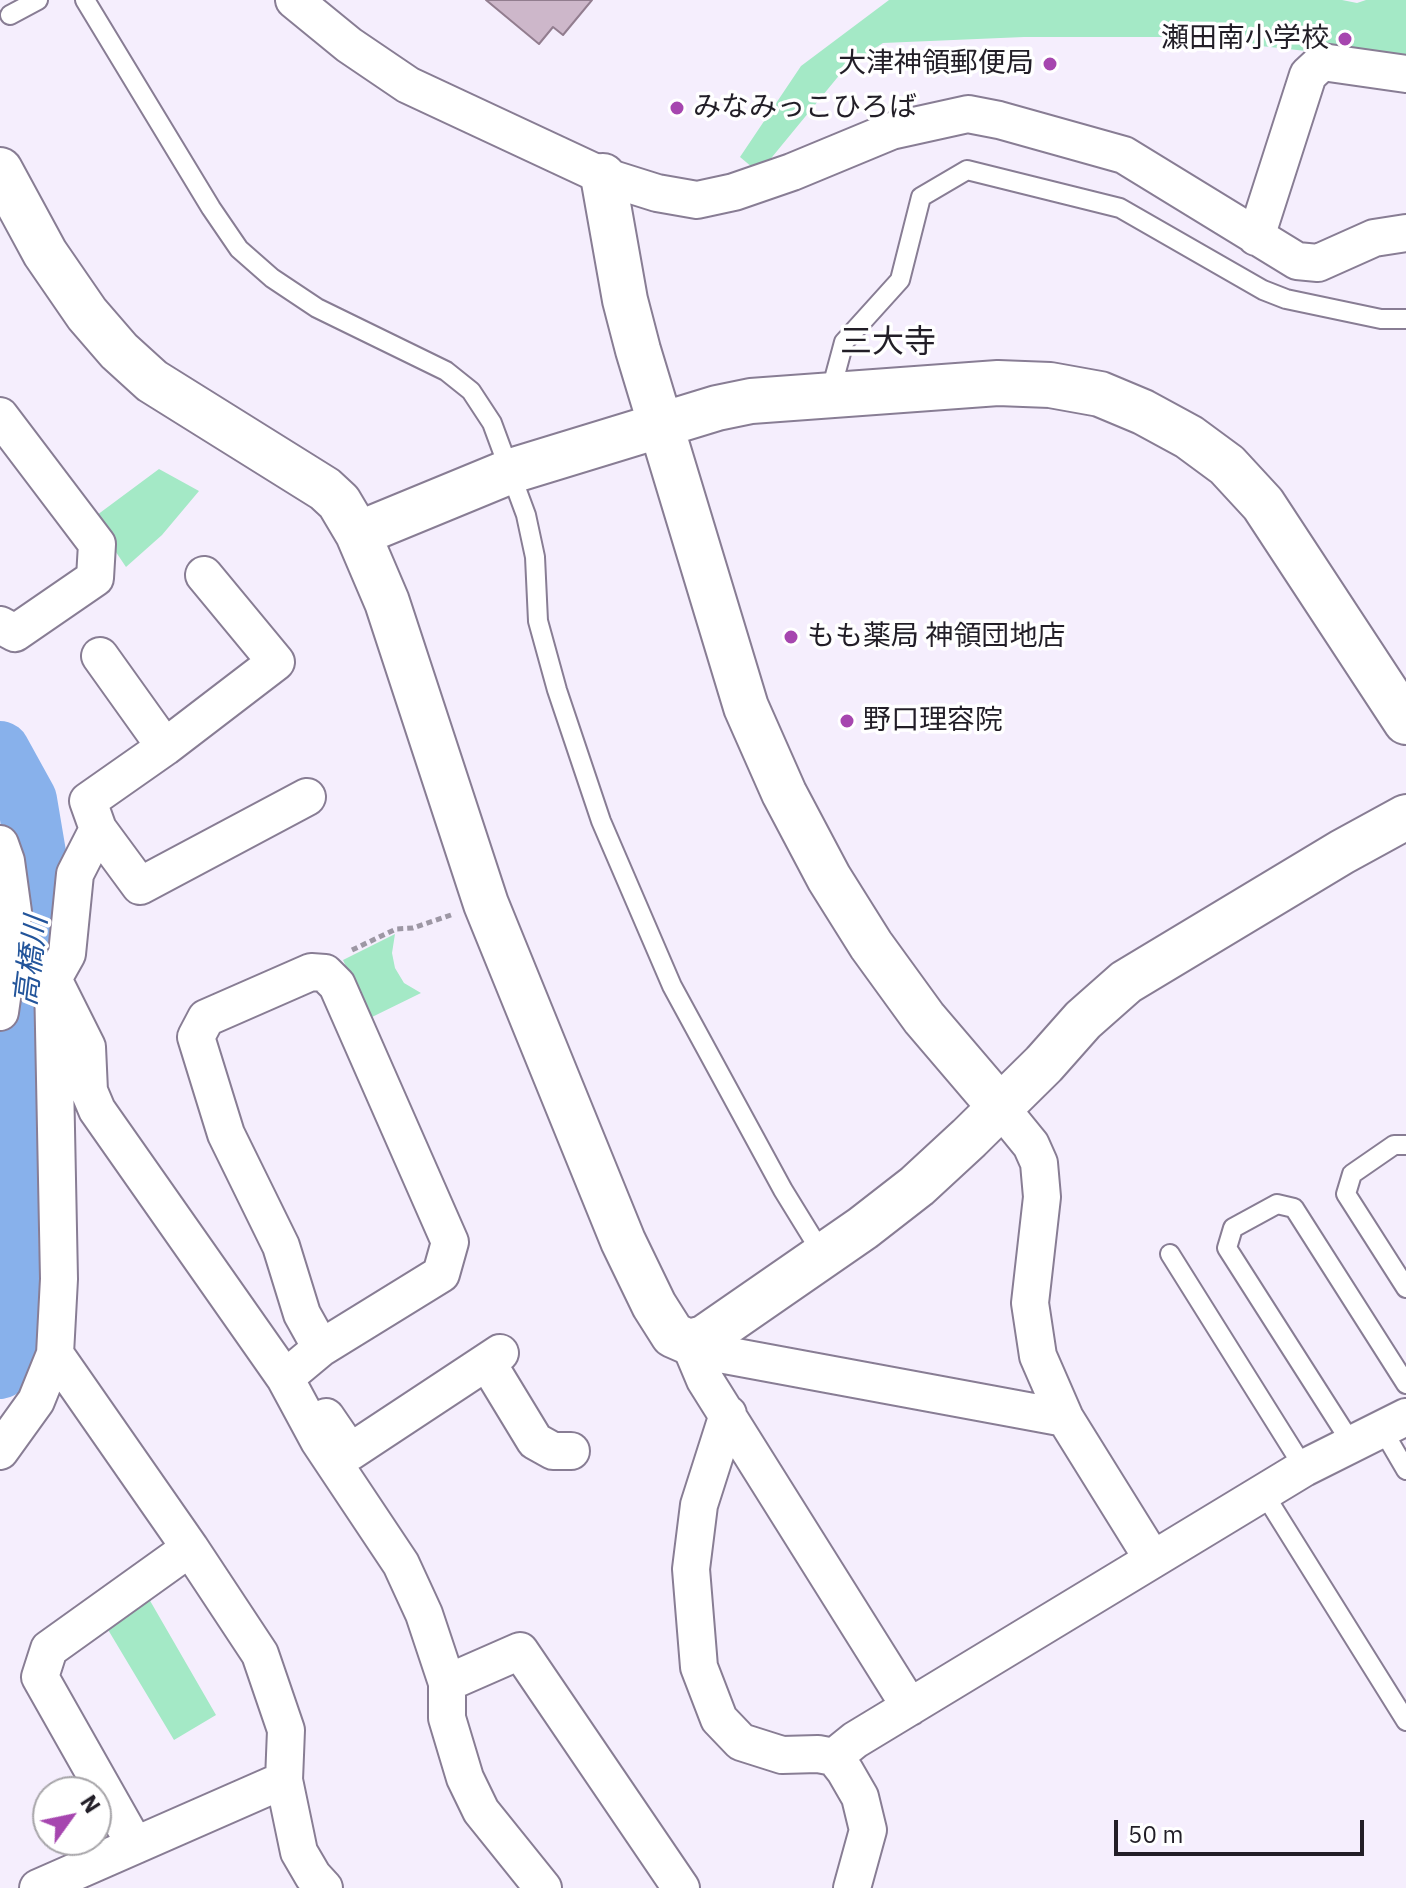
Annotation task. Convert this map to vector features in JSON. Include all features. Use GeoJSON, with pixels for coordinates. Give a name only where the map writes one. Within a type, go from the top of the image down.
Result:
{"type":"FeatureCollection","features":[{"type":"Feature","properties":{"kind":"street"},"geometry":{"type":"LineString","coordinates":[[294,0],[349,45],[408,85],[603,176],[657,193],[697,200],[734,192],[891,131],[968,114],[1124,155],[1297,261],[1318,263],[1374,238],[1406,233]]}},
{"type":"Feature","properties":{"kind":"street"},"geometry":{"type":"LineString","coordinates":[[1256,237],[1308,75],[1322,62],[1406,74]]}},
{"type":"Feature","properties":{"kind":"street"},"geometry":{"type":"LineString","coordinates":[[0,170],[45,253],[87,314],[119,351],[152,381],[325,489],[339,502],[358,534],[387,602],[486,904],[623,1241],[654,1305],[673,1335],[725,1355],[1065,1418]]}},
{"type":"Feature","properties":{"kind":"street"},"geometry":{"type":"LineString","coordinates":[[603,176],[625,300],[746,707],[784,793],[829,878],[871,945],[924,1018],[1031,1145],[1039,1163],[1042,1197],[1030,1303],[1038,1356],[1065,1418],[1152,1558]]}},
{"type":"Feature","properties":{"kind":"street"},"geometry":{"type":"LineString","coordinates":[[358,534],[511,471],[751,401],[998,383],[1050,385],[1100,394],[1143,412],[1189,437],[1227,465],[1263,504],[1406,722]]}},
{"type":"Feature","properties":{"kind":"street"},"geometry":{"type":"LineString","coordinates":[[0,416],[97,544],[95,578],[15,633],[0,625]]}},
{"type":"Feature","properties":{"kind":"street"},"geometry":{"type":"LineString","coordinates":[[204,575],[276,662],[88,801],[98,829],[140,886],[307,797]]}},
{"type":"Feature","properties":{"kind":"street"},"geometry":{"type":"LineString","coordinates":[[100,656],[165,747]]}},
{"type":"Feature","properties":{"kind":"street"},"geometry":{"type":"LineString","coordinates":[[689,1342],[704,1338],[863,1228],[917,1186],[1044,1064],[1083,1020],[1126,982],[1406,817]]}},
{"type":"Feature","properties":{"kind":"street"},"geometry":{"type":"LineString","coordinates":[[0,1012],[31,975],[67,954],[75,874],[98,829]]}},
{"type":"Feature","properties":{"kind":"street"},"geometry":{"type":"LineString","coordinates":[[0,844],[6,861],[13,912],[31,975],[59,1279],[55,1354],[36,1401],[0,1451]]}},
{"type":"Feature","properties":{"kind":"street"},"geometry":{"type":"LineString","coordinates":[[292,1389],[321,1348],[441,1274],[450,1242],[337,985],[325,973],[311,972],[206,1018],[196,1037],[226,1134],[281,1246],[302,1314],[321,1348]]}},
{"type":"Feature","properties":{"kind":"street"},"geometry":{"type":"LineString","coordinates":[[31,975],[87,1047],[89,1091],[97,1110],[292,1389],[319,1441],[401,1564],[424,1614],[447,1683],[447,1718],[465,1778],[481,1811],[543,1888]]}},
{"type":"Feature","properties":{"kind":"street"},"geometry":{"type":"LineString","coordinates":[[689,1342],[705,1380],[910,1707]]}},
{"type":"Feature","properties":{"kind":"street"},"geometry":{"type":"LineString","coordinates":[[55,1354],[260,1654],[286,1730],[284,1780],[299,1852],[324,1888]]}},
{"type":"Feature","properties":{"kind":"street"},"geometry":{"type":"LineString","coordinates":[[292,1389],[319,1406],[350,1452],[494,1358],[535,1441],[553,1451],[571,1451]]}},
{"type":"Feature","properties":{"kind":"street"},"geometry":{"type":"LineString","coordinates":[[728,1414],[699,1505],[691,1569],[699,1667],[719,1719],[741,1742],[782,1755],[834,1757],[845,1771],[860,1797],[868,1830],[852,1888]]}},
{"type":"Feature","properties":{"kind":"street"},"geometry":{"type":"LineString","coordinates":[[834,1757],[855,1740],[1152,1558],[1304,1468],[1380,1430]]}},
{"type":"Feature","properties":{"kind":"street"},"geometry":{"type":"LineString","coordinates":[[135,1845],[40,1677],[49,1649],[190,1548]]}},
{"type":"Feature","properties":{"kind":"street"},"geometry":{"type":"LineString","coordinates":[[447,1683],[520,1651],[681,1888]]}},
{"type":"Feature","properties":{"kind":"street"},"geometry":{"type":"LineString","coordinates":[[38,1888],[284,1780]]}},
{"type":"Feature","properties":{"kind":"lane"},"geometry":{"type":"LineString","coordinates":[[10,15],[38,0]]}},
{"type":"Feature","properties":{"kind":"lane"},"geometry":{"type":"LineString","coordinates":[[85,0],[239,249],[272,278],[317,308],[446,371],[471,391],[492,423],[526,515],[535,557],[538,621],[557,690],[601,821],[672,986],[783,1190],[823,1255]]}},
{"type":"Feature","properties":{"kind":"lane"},"geometry":{"type":"LineString","coordinates":[[830,394],[844,342],[900,280],[921,197],[967,170],[1120,208],[1263,290],[1286,299],[1381,319],[1406,319]]}},
{"type":"Feature","properties":{"kind":"lane"},"geometry":{"type":"LineString","coordinates":[[1406,1145],[1394,1145],[1352,1174],[1346,1194],[1406,1288]]}},
{"type":"Feature","properties":{"kind":"lane"},"geometry":{"type":"LineString","coordinates":[[1406,1384],[1294,1208],[1277,1204],[1233,1228],[1227,1248],[1380,1430],[1406,1470]]}},
{"type":"Feature","properties":{"kind":"lane"},"geometry":{"type":"LineString","coordinates":[[1170,1254],[1304,1468]]}},
{"type":"Feature","properties":{"kind":"lane"},"geometry":{"type":"LineString","coordinates":[[1263,1492],[1406,1721]]}},
{"type":"Feature","properties":{"kind":"path"},"geometry":{"type":"LineString","coordinates":[[325,973],[336,958],[396,929],[413,928],[486,904]]}},
{"type":"Feature","properties":{"kind":"green space"},"geometry":{"type":"Polygon","coordinates":[[[889,0],[1342,0],[1357,3],[1366,0],[1406,0],[1406,62],[1179,37],[1024,37],[883,43],[846,67],[759,173],[740,157],[801,66],[889,0]]]}},
{"type":"Feature","properties":{"kind":"green space"},"geometry":{"type":"Polygon","coordinates":[[[159,469],[199,491],[162,535],[126,567],[93,518],[159,469]]]}},
{"type":"Feature","properties":{"kind":"green space"},"geometry":{"type":"Polygon","coordinates":[[[395,934],[392,953],[395,968],[404,983],[421,993],[370,1018],[343,960],[395,934]]]}},
{"type":"Feature","properties":{"kind":"green space"},"geometry":{"type":"Polygon","coordinates":[[[145,1592],[216,1715],[174,1740],[104,1623],[145,1592]]]}},
{"type":"Feature","properties":{"kind":"building"},"geometry":{"type":"Polygon","coordinates":[[[486,0],[592,0],[563,35],[553,27],[539,44],[486,0]]]}},
{"type":"Feature","properties":{"kind":"waterway","name":"高橋川"},"geometry":{"type":"LineString","coordinates":[[0,751],[27,800],[40,877],[37,946],[13,1090],[8,1177],[10,1333],[0,1369]]}},
{"type":"Feature","properties":{"kind":"place","name":"瀬田南小学校"},"geometry":{"type":"Point","coordinates":[1345,39]}},
{"type":"Feature","properties":{"kind":"place","name":"大津神領郵便局"},"geometry":{"type":"Point","coordinates":[1050,64]}},
{"type":"Feature","properties":{"kind":"place","name":"みなみっこひろば"},"geometry":{"type":"Point","coordinates":[677,108]}},
{"type":"Feature","properties":{"kind":"place","name":"もも薬局 神領団地店"},"geometry":{"type":"Point","coordinates":[791,637]}},
{"type":"Feature","properties":{"kind":"place","name":"野口理容院"},"geometry":{"type":"Point","coordinates":[847,721]}},
{"type":"Feature","properties":{"kind":"district","name":"三大寺"},"geometry":{"type":"Point","coordinates":[888,343]}}]}
